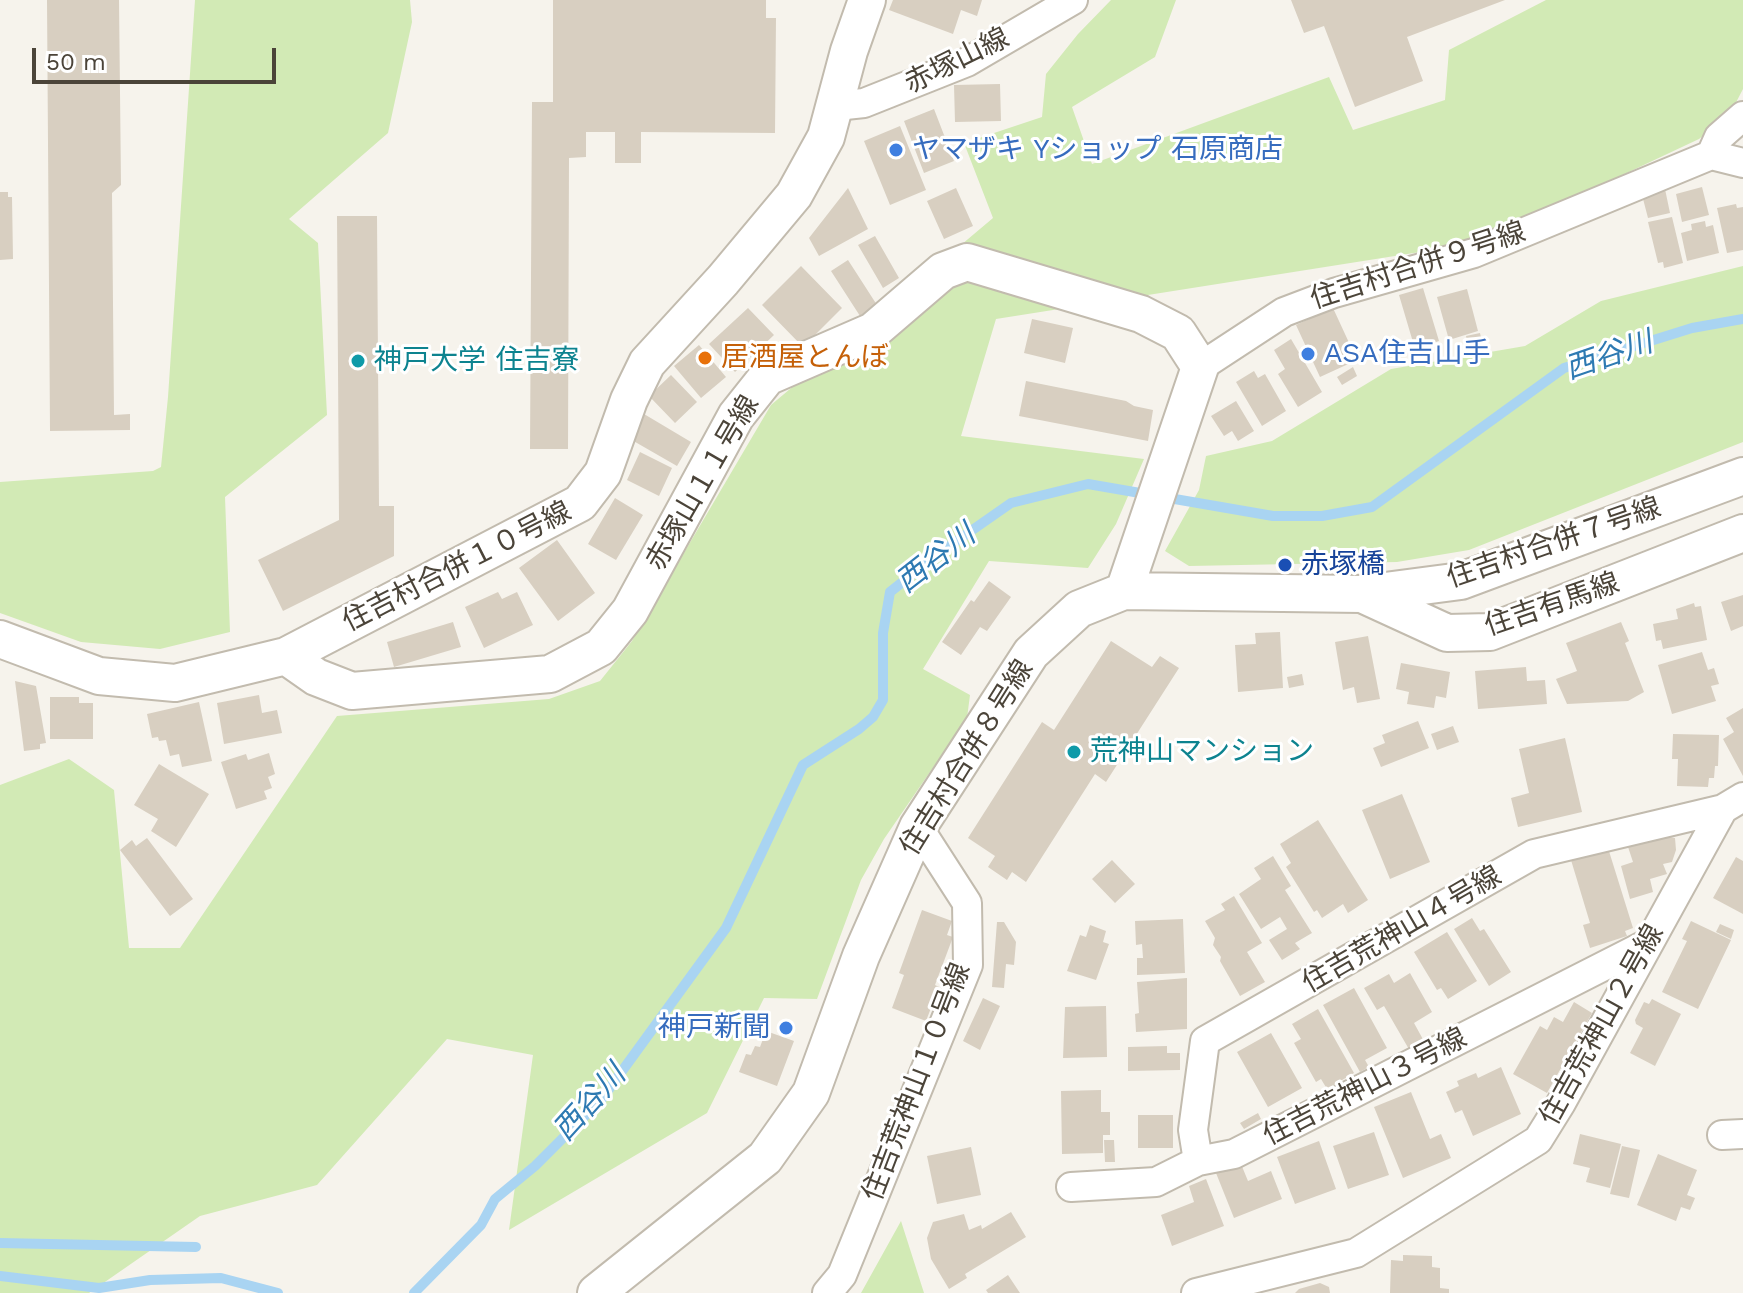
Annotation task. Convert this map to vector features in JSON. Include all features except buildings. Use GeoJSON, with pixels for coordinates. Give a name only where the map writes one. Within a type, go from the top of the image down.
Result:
{"type":"FeatureCollection","features":[{"type":"Feature","properties":{"kind":"street","name":"住吉村合併１０号線"},"geometry":{"type":"LineString","coordinates":[[0,639],[99,676],[175,683],[286,656],[580,503],[603,473],[629,400],[647,363],[723,280],[794,195],[826,137],[849,51],[867,0]]}},
{"type":"Feature","properties":{"kind":"street","name":"赤塚山線"},"geometry":{"type":"LineString","coordinates":[[836,106],[864,103],[967,62],[1073,0]]}},
{"type":"Feature","properties":{"kind":"street"},"geometry":{"type":"LineString","coordinates":[[1743,116],[1719,137],[1711,155],[1743,163]]}},
{"type":"Feature","properties":{"kind":"street","name":"住吉村合併９号線"},"geometry":{"type":"LineString","coordinates":[[1200,367],[1284,312],[1334,293],[1474,253],[1711,155]]}},
{"type":"Feature","properties":{"kind":"street","name":"赤塚山１１号線"},"geometry":{"type":"LineString","coordinates":[[286,656],[316,677],[352,691],[550,674],[601,647],[630,611],[736,416],[767,377],[873,331],[943,271],[967,262],[1141,314],[1178,333],[1200,367]]}},
{"type":"Feature","properties":{"kind":"street"},"geometry":{"type":"LineString","coordinates":[[1124,591],[1200,367]]}},
{"type":"Feature","properties":{"kind":"street","name":"住吉村合併７号線"},"geometry":{"type":"LineString","coordinates":[[1362,594],[1461,581],[1743,476]]}},
{"type":"Feature","properties":{"kind":"street","name":"住吉有馬線"},"geometry":{"type":"LineString","coordinates":[[1362,594],[1447,633],[1490,632],[1743,533]]}},
{"type":"Feature","properties":{"kind":"street","name":"住吉村合併８号線"},"geometry":{"type":"LineString","coordinates":[[596,1293],[765,1158],[811,1093],[861,956],[918,827],[1031,653],[1079,609],[1124,591],[1362,594]]}},
{"type":"Feature","properties":{"kind":"street","name":"住吉荒神山２号線"},"geometry":{"type":"LineString","coordinates":[[1196,1293],[1356,1253],[1538,1140],[1647,944],[1733,803]]}},
{"type":"Feature","properties":{"kind":"street","name":"住吉荒神山４号線"},"geometry":{"type":"LineString","coordinates":[[1198,1161],[1193,1130],[1205,1041],[1534,854],[1733,803]]}},
{"type":"Feature","properties":{"kind":"street","name":"住吉荒神山１０号線"},"geometry":{"type":"LineString","coordinates":[[827,1293],[842,1275],[968,965],[967,903],[918,827]]}},
{"type":"Feature","properties":{"kind":"street","name":"住吉荒神山３号線"},"geometry":{"type":"LineString","coordinates":[[1071,1187],[1156,1182],[1198,1161],[1234,1154],[1647,944]]}},
{"type":"Feature","properties":{"kind":"green space"},"geometry":{"type":"Polygon","coordinates":[[[195,0],[410,0],[412,22],[388,133],[289,219],[318,243],[327,415],[225,497],[230,632],[160,649],[81,642],[0,613],[0,482],[153,471],[161,467],[195,0]]]}},
{"type":"Feature","properties":{"kind":"green space"},"geometry":{"type":"Polygon","coordinates":[[[1111,0],[1176,0],[1155,57],[1072,107],[1092,164],[1329,77],[1353,130],[1445,100],[1449,50],[1546,0],[1743,0],[1743,89],[1730,114],[1699,139],[1458,246],[996,319],[961,436],[1144,459],[1116,524],[1088,568],[989,561],[923,669],[970,695],[967,718],[884,839],[861,880],[817,999],[764,998],[707,1113],[509,1230],[533,1055],[447,1039],[317,1185],[200,1216],[89,1293],[0,1293],[0,785],[69,759],[114,790],[129,948],[180,948],[337,716],[549,699],[600,681],[632,641],[771,405],[993,218],[964,143],[1042,117],[1046,74],[1111,0]]]}},
{"type":"Feature","properties":{"kind":"green space"},"geometry":{"type":"Polygon","coordinates":[[[1743,266],[1743,442],[1469,550],[1397,562],[1189,566],[1165,551],[1199,490],[1206,456],[1272,441],[1391,369],[1525,346],[1601,301],[1743,266]]]}},
{"type":"Feature","properties":{"kind":"green space"},"geometry":{"type":"Polygon","coordinates":[[[901,1221],[924,1293],[861,1293],[901,1221]]]}},
{"type":"Feature","properties":{"kind":"waterway","name":"西谷川"},"geometry":{"type":"LineString","coordinates":[[414,1293],[481,1225],[495,1199],[535,1166],[601,1100],[726,928],[803,765],[859,729],[873,717],[883,700],[883,633],[890,592],[938,554],[1011,503],[1088,484],[1273,516],[1322,516],[1372,507],[1564,368],[1692,328],[1743,319]]}},
{"type":"Feature","properties":{"kind":"waterway"},"geometry":{"type":"LineString","coordinates":[[0,1243],[196,1247]]}},
{"type":"Feature","properties":{"kind":"waterway","name":"西谷川"},"geometry":{"type":"LineString","coordinates":[[0,1276],[99,1288],[150,1280],[221,1278],[278,1293]]}},
{"type":"Feature","properties":{"kind":"place","name":"ヤマザキ Yショップ 石原商店"},"geometry":{"type":"Point","coordinates":[896,150]}},
{"type":"Feature","properties":{"kind":"place","name":"ASA住吉山手"},"geometry":{"type":"Point","coordinates":[1308,354]}},
{"type":"Feature","properties":{"kind":"place","name":"居酒屋とんぼ"},"geometry":{"type":"Point","coordinates":[705,358]}},
{"type":"Feature","properties":{"kind":"place","name":"神戸大学 住吉寮"},"geometry":{"type":"Point","coordinates":[358,361]}},
{"type":"Feature","properties":{"kind":"place","name":"赤塚橋"},"geometry":{"type":"Point","coordinates":[1285,565]}},
{"type":"Feature","properties":{"kind":"place","name":"荒神山マンション"},"geometry":{"type":"Point","coordinates":[1074,752]}},
{"type":"Feature","properties":{"kind":"place","name":"神戸新聞"},"geometry":{"type":"Point","coordinates":[786,1028]}}]}
